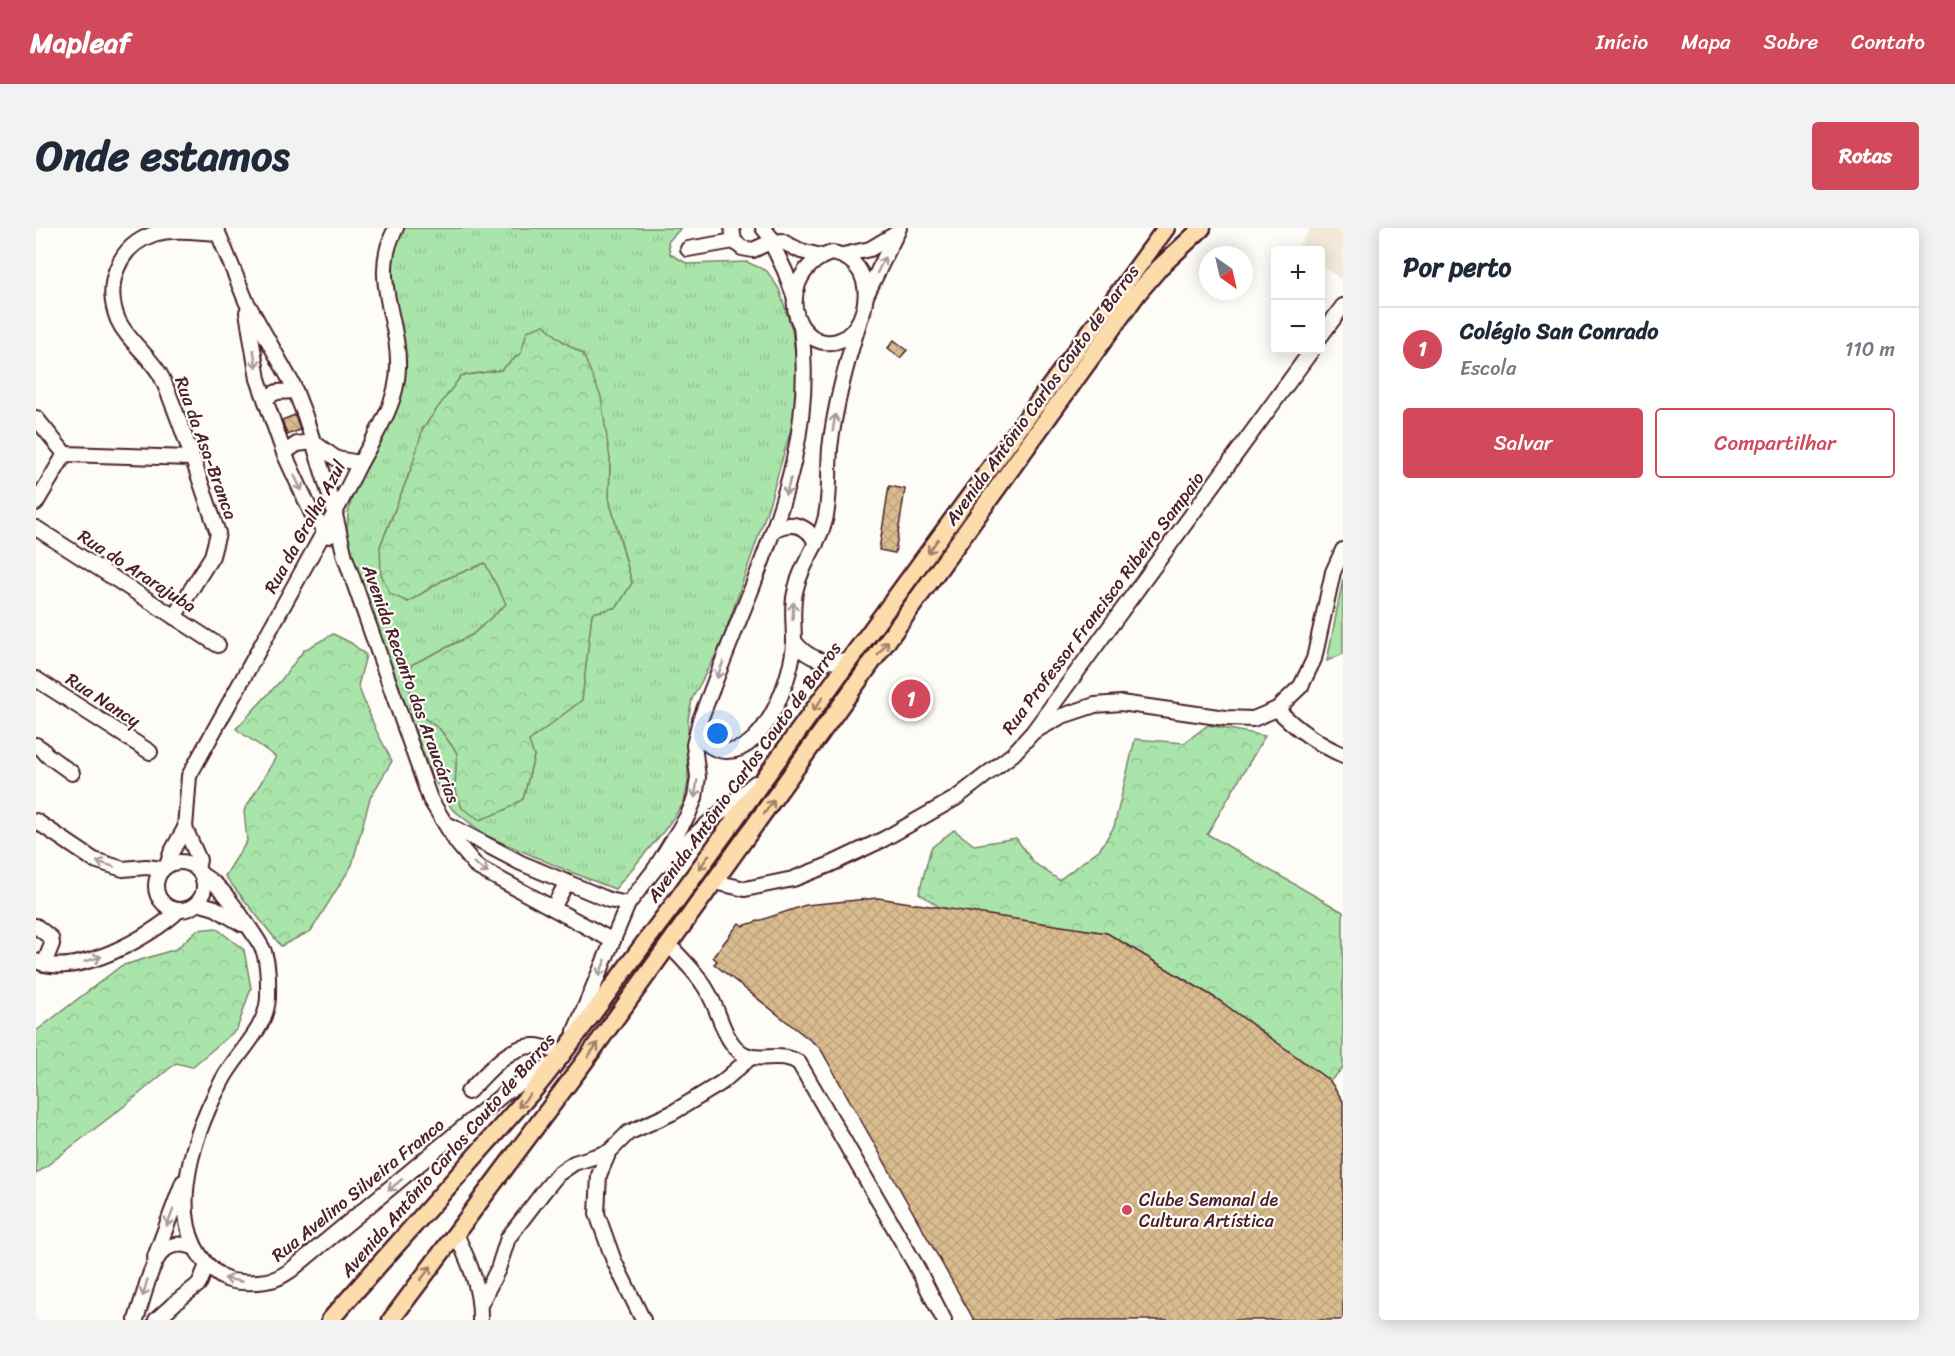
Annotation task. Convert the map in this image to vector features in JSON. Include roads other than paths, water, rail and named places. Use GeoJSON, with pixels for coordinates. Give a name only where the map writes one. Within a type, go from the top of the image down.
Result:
{"type":"FeatureCollection","features":[{"type":"Feature","properties":{"kind":"main road","name":"Avenida Antônio Carlos Couto de Barros"},"geometry":{"type":"LineString","coordinates":[[330,1320],[563,1054],[1166,228]]}},
{"type":"Feature","properties":{"kind":"main road","name":"Avenida Antônio Carlos Couto de Barros"},"geometry":{"type":"LineString","coordinates":[[391,1320],[669,945],[1137,294],[1160,267],[1202,228]]}},
{"type":"Feature","properties":{"kind":"street"},"geometry":{"type":"LineString","coordinates":[[763,228],[775,242]]}},
{"type":"Feature","properties":{"kind":"street","name":"Rua da Gralha Azul"},"geometry":{"type":"LineString","coordinates":[[165,868],[185,828],[189,776],[335,514],[387,415],[396,390],[398,366],[395,338],[385,290],[385,266],[390,239],[395,229]]}},
{"type":"Feature","properties":{"kind":"street"},"geometry":{"type":"LineString","coordinates":[[217,230],[246,302]]}},
{"type":"Feature","properties":{"kind":"street","name":"Rua da Asa-Branca"},"geometry":{"type":"LineString","coordinates":[[174,617],[212,556],[218,533],[161,376],[119,321],[112,299],[113,277],[121,260],[135,243],[153,234],[217,230]]}},
{"type":"Feature","properties":{"kind":"street"},"geometry":{"type":"LineString","coordinates":[[843,255],[870,249],[898,230]]}},
{"type":"Feature","properties":{"kind":"street"},"geometry":{"type":"LineString","coordinates":[[866,296],[898,230]]}},
{"type":"Feature","properties":{"kind":"street"},"geometry":{"type":"LineString","coordinates":[[688,249],[733,234],[742,248],[747,250],[781,241],[801,251],[821,256]]}},
{"type":"Feature","properties":{"kind":"street"},"geometry":{"type":"LineString","coordinates":[[468,1092],[511,1052],[525,1047],[538,1046],[563,1054],[628,904],[655,869],[688,815],[695,798],[698,777],[693,752],[700,720],[774,530],[792,472],[802,423],[805,375],[801,326],[785,271],[774,248],[775,242]]}},
{"type":"Feature","properties":{"kind":"street"},"geometry":{"type":"LineString","coordinates":[[698,732],[701,738],[711,746],[723,751],[737,750],[749,744],[764,726],[779,699],[789,671],[794,641],[792,615],[795,590],[803,566],[816,544],[825,520],[830,448],[840,391],[864,310],[865,282],[853,261],[843,255],[832,253],[821,256],[803,273],[795,300]]}},
{"type":"Feature","properties":{"kind":"street","name":"Avenida Recanto das Araucárias"},"geometry":{"type":"LineString","coordinates":[[246,302],[295,391],[335,514],[345,557],[430,799],[437,812],[457,843],[477,867],[613,941]]}},
{"type":"Feature","properties":{"kind":"street","name":"Avenida Recanto das Araucárias"},"geometry":{"type":"LineString","coordinates":[[246,302],[258,379],[284,453],[312,514],[345,557]]}},
{"type":"Feature","properties":{"kind":"street"},"geometry":{"type":"LineString","coordinates":[[1325,330],[1343,306]]}},
{"type":"Feature","properties":{"kind":"street"},"geometry":{"type":"LineString","coordinates":[[801,326],[809,335],[819,341],[829,343],[840,340],[859,323]]}},
{"type":"Feature","properties":{"kind":"street","name":"Rua Professor Francisco Ribeiro Sampaio"},"geometry":{"type":"LineString","coordinates":[[714,882],[746,889],[793,879],[829,865],[884,839],[956,798],[1013,754],[1033,732],[1309,354]]}},
{"type":"Feature","properties":{"kind":"street"},"geometry":{"type":"LineString","coordinates":[[265,398],[277,392],[295,391]]}},
{"type":"Feature","properties":{"kind":"street"},"geometry":{"type":"LineString","coordinates":[[36,418],[65,454],[191,458]]}},
{"type":"Feature","properties":{"kind":"street"},"geometry":{"type":"LineString","coordinates":[[284,453],[297,444],[313,442],[337,459],[360,463]]}},
{"type":"Feature","properties":{"kind":"street"},"geometry":{"type":"LineString","coordinates":[[36,502],[65,454]]}},
{"type":"Feature","properties":{"kind":"street"},"geometry":{"type":"LineString","coordinates":[[774,530],[791,524],[802,527],[811,534],[816,544]]}},
{"type":"Feature","properties":{"kind":"street","name":"Rua do Ararajuba"},"geometry":{"type":"LineString","coordinates":[[36,528],[218,645]]}},
{"type":"Feature","properties":{"kind":"street"},"geometry":{"type":"LineString","coordinates":[[1033,732],[1062,716],[1095,705],[1121,703],[1225,718],[1253,718],[1277,709],[1301,686],[1314,659],[1333,572],[1343,550]]}},
{"type":"Feature","properties":{"kind":"street"},"geometry":{"type":"LineString","coordinates":[[794,641],[804,652],[817,659],[831,662],[851,658]]}},
{"type":"Feature","properties":{"kind":"street","name":"Rua Nancy"},"geometry":{"type":"LineString","coordinates":[[36,679],[150,752]]}},
{"type":"Feature","properties":{"kind":"street"},"geometry":{"type":"LineString","coordinates":[[1277,709],[1292,725],[1343,755]]}},
{"type":"Feature","properties":{"kind":"street"},"geometry":{"type":"LineString","coordinates":[[36,745],[72,773]]}},
{"type":"Feature","properties":{"kind":"street"},"geometry":{"type":"LineString","coordinates":[[655,869],[772,767]]}},
{"type":"Feature","properties":{"kind":"street"},"geometry":{"type":"LineString","coordinates":[[36,821],[94,861],[123,869],[165,868]]}},
{"type":"Feature","properties":{"kind":"street","name":"Avenida Recanto das Araucárias"},"geometry":{"type":"LineString","coordinates":[[445,823],[521,863],[609,900],[628,904]]}},
{"type":"Feature","properties":{"kind":"street","name":"Rua da Gralha Azul"},"geometry":{"type":"LineString","coordinates":[[185,828],[199,860],[199,872]]}},
{"type":"Feature","properties":{"kind":"street"},"geometry":{"type":"LineString","coordinates":[[182,862],[192,864],[199,872],[205,890],[198,903],[184,910],[165,905],[156,888],[158,877],[165,868],[172,863],[182,862]]}},
{"type":"Feature","properties":{"kind":"street","name":"Rua Avelino Silveira Franco"},"geometry":{"type":"LineString","coordinates":[[199,872],[220,889],[249,928],[264,950],[268,970],[268,1001],[258,1030],[223,1079],[210,1107],[187,1172],[186,1210],[194,1247],[207,1265],[224,1279],[238,1282],[272,1280],[291,1270],[506,1092],[563,1054]]}},
{"type":"Feature","properties":{"kind":"street"},"geometry":{"type":"LineString","coordinates":[[553,908],[567,882]]}},
{"type":"Feature","properties":{"kind":"street","name":"Rua Avelino Silveira Franco"},"geometry":{"type":"LineString","coordinates":[[198,903],[215,908],[249,928]]}},
{"type":"Feature","properties":{"kind":"street"},"geometry":{"type":"LineString","coordinates":[[36,926],[51,938],[52,944],[40,963],[65,965],[93,960],[138,938],[170,918],[178,910]]}},
{"type":"Feature","properties":{"kind":"street"},"geometry":{"type":"LineString","coordinates":[[669,945],[692,969],[711,998],[729,1039],[738,1050],[750,1058],[791,1058],[799,1063],[915,1264],[944,1320]]}},
{"type":"Feature","properties":{"kind":"street"},"geometry":{"type":"LineString","coordinates":[[643,1320],[614,1261],[597,1214],[599,1175],[609,1152],[628,1133],[672,1113],[721,1083],[750,1058]]}},
{"type":"Feature","properties":{"kind":"street"},"geometry":{"type":"LineString","coordinates":[[481,1303],[498,1269],[508,1238],[558,1174],[574,1163],[609,1152]]}},
{"type":"Feature","properties":{"kind":"street"},"geometry":{"type":"LineString","coordinates":[[136,1320],[153,1264],[187,1172]]}},
{"type":"Feature","properties":{"kind":"street"},"geometry":{"type":"LineString","coordinates":[[456,1234],[473,1270],[481,1303],[480,1320]]}},
{"type":"Feature","properties":{"kind":"street"},"geometry":{"type":"LineString","coordinates":[[153,1264],[165,1248],[185,1244],[194,1247]]}},
{"type":"Feature","properties":{"kind":"street"},"geometry":{"type":"LineString","coordinates":[[156,1320],[199,1284],[207,1265]]}},
{"type":"Feature","properties":{"kind":"place","name":"Colégio San Conrado"},"geometry":{"type":"Point","coordinates":[911,699]}},
{"type":"Feature","properties":{"kind":"place","name":"Clube Semanal de Cultura Artística"},"geometry":{"type":"Point","coordinates":[1127,1210]}}]}
